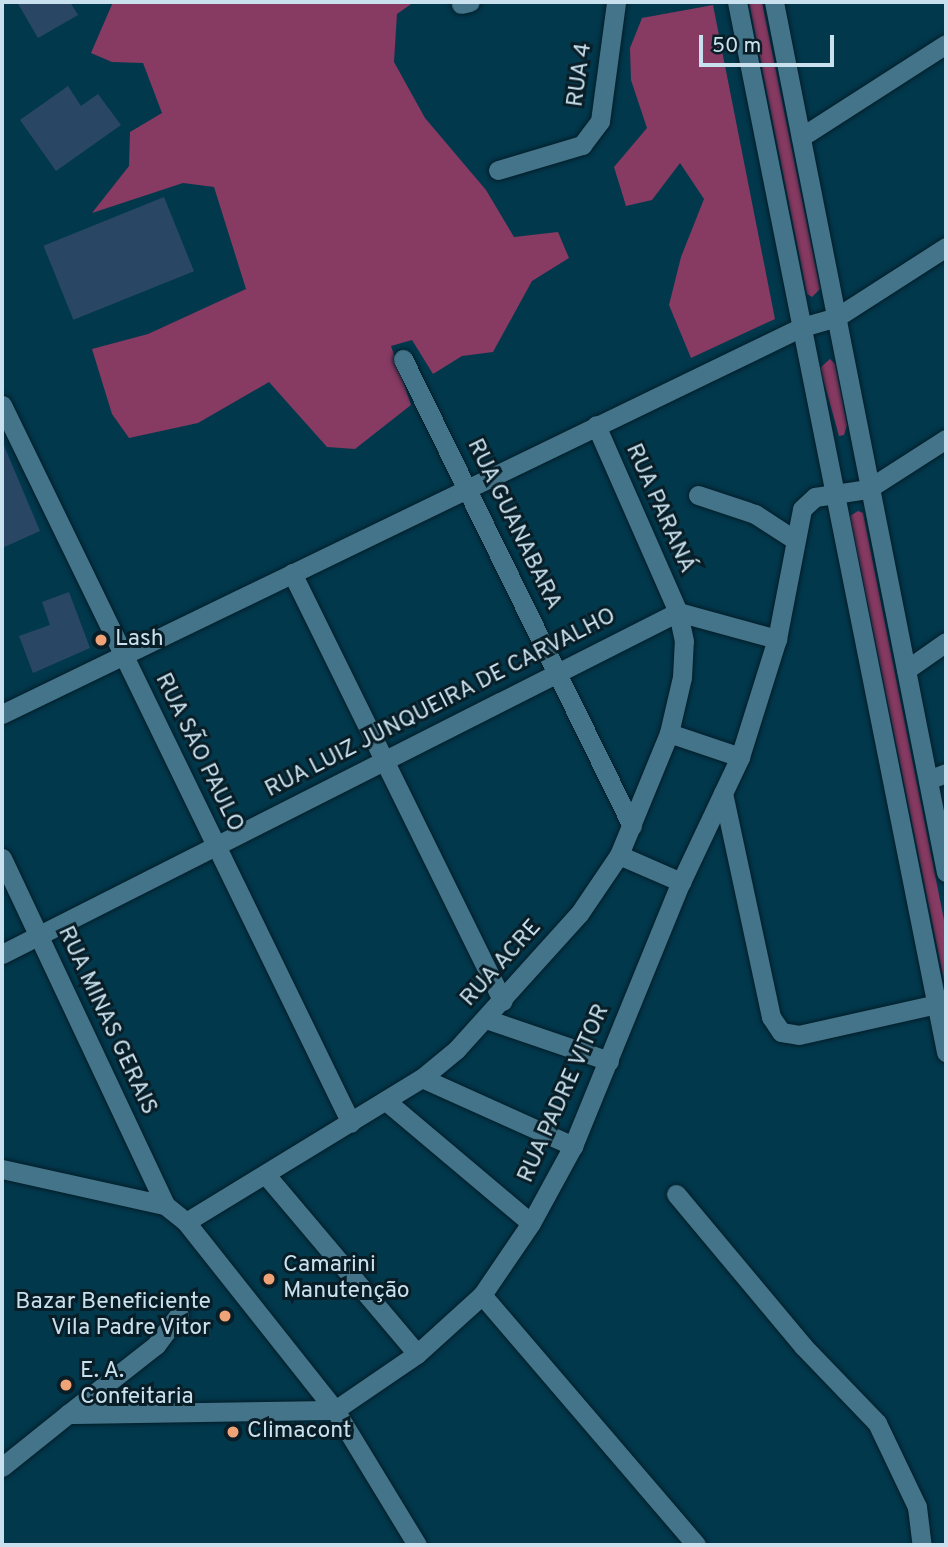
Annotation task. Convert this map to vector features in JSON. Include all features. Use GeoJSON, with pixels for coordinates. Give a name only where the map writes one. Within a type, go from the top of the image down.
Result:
{"type":"FeatureCollection","features":[{"type":"Feature","properties":{"kind":"street","name":"RUA 4"},"geometry":{"type":"LineString","coordinates":[[498,170],[582,145],[600,121],[616,2]]}},
{"type":"Feature","properties":{"kind":"street"},"geometry":{"type":"LineString","coordinates":[[737,2],[946,1052]]}},
{"type":"Feature","properties":{"kind":"street"},"geometry":{"type":"LineString","coordinates":[[774,2],[905,670],[937,776],[946,872]]}},
{"type":"Feature","properties":{"kind":"street"},"geometry":{"type":"LineString","coordinates":[[801,137],[946,44]]}},
{"type":"Feature","properties":{"kind":"street"},"geometry":{"type":"LineString","coordinates":[[2,714],[596,425],[802,327],[836,317],[946,247]]}},
{"type":"Feature","properties":{"kind":"street","name":"RUA GUANABARA"},"geometry":{"type":"LineString","coordinates":[[403,359],[632,826]]}},
{"type":"Feature","properties":{"kind":"street","name":"RUA SÃO PAULO"},"geometry":{"type":"LineString","coordinates":[[2,405],[351,1123]]}},
{"type":"Feature","properties":{"kind":"street","name":"RUA PARANÁ"},"geometry":{"type":"LineString","coordinates":[[596,425],[678,612]]}},
{"type":"Feature","properties":{"kind":"street"},"geometry":{"type":"LineString","coordinates":[[834,494],[868,489],[946,439]]}},
{"type":"Feature","properties":{"kind":"street","name":"RUA PADRE VITOR"},"geometry":{"type":"LineString","coordinates":[[335,1410],[417,1354],[482,1295],[531,1223],[573,1146],[681,882],[740,757],[776,639],[795,540],[808,500],[834,494]]}},
{"type":"Feature","properties":{"kind":"street"},"geometry":{"type":"LineString","coordinates":[[698,495],[755,514],[795,540]]}},
{"type":"Feature","properties":{"kind":"street"},"geometry":{"type":"LineString","coordinates":[[292,573],[503,1001]]}},
{"type":"Feature","properties":{"kind":"street"},"geometry":{"type":"LineString","coordinates":[[678,612],[776,639]]}},
{"type":"Feature","properties":{"kind":"street","name":"RUA LUIZ JUNQUEIRA DE CARVALHO"},"geometry":{"type":"LineString","coordinates":[[2,954],[678,612]]}},
{"type":"Feature","properties":{"kind":"street","name":"RUA ACRE"},"geometry":{"type":"LineString","coordinates":[[186,1222],[422,1078],[486,1019],[579,914],[619,855],[669,733],[682,677],[684,641],[678,612]]}},
{"type":"Feature","properties":{"kind":"street"},"geometry":{"type":"LineString","coordinates":[[905,670],[946,642]]}},
{"type":"Feature","properties":{"kind":"street"},"geometry":{"type":"LineString","coordinates":[[669,733],[740,757]]}},
{"type":"Feature","properties":{"kind":"street"},"geometry":{"type":"LineString","coordinates":[[723,793],[771,1017],[781,1032],[799,1035],[937,1004]]}},
{"type":"Feature","properties":{"kind":"street"},"geometry":{"type":"LineString","coordinates":[[619,855],[681,882]]}},
{"type":"Feature","properties":{"kind":"street","name":"RUA MINAS GERAIS"},"geometry":{"type":"LineString","coordinates":[[2,858],[165,1205]]}},
{"type":"Feature","properties":{"kind":"street"},"geometry":{"type":"LineString","coordinates":[[486,1019],[609,1061]]}},
{"type":"Feature","properties":{"kind":"street"},"geometry":{"type":"LineString","coordinates":[[422,1078],[573,1146]]}},
{"type":"Feature","properties":{"kind":"street"},"geometry":{"type":"LineString","coordinates":[[386,1101],[531,1223]]}},
{"type":"Feature","properties":{"kind":"street"},"geometry":{"type":"LineString","coordinates":[[2,1170],[165,1205],[186,1222],[335,1410],[417,1545]]}},
{"type":"Feature","properties":{"kind":"street"},"geometry":{"type":"LineString","coordinates":[[266,1175],[417,1354]]}},
{"type":"Feature","properties":{"kind":"street"},"geometry":{"type":"LineString","coordinates":[[676,1194],[803,1346],[877,1423],[917,1507],[922,1545]]}},
{"type":"Feature","properties":{"kind":"street"},"geometry":{"type":"LineString","coordinates":[[482,1295],[696,1545]]}},
{"type":"Feature","properties":{"kind":"street"},"geometry":{"type":"LineString","coordinates":[[2,1467],[156,1345],[178,1315]]}},
{"type":"Feature","properties":{"kind":"street"},"geometry":{"type":"LineString","coordinates":[[68,1414],[335,1410]]}},
{"type":"Feature","properties":{"kind":"shaded area"},"geometry":{"type":"Polygon","coordinates":[[[113,2],[414,2],[397,14],[394,62],[425,118],[486,190],[514,237],[558,232],[569,258],[532,281],[493,352],[462,356],[433,374],[412,340],[391,346],[411,405],[355,449],[327,447],[269,382],[198,423],[129,438],[112,414],[92,349],[148,334],[246,289],[214,187],[183,183],[92,213],[129,166],[130,132],[162,113],[143,63],[112,62],[91,53],[113,2]]]}},
{"type":"Feature","properties":{"kind":"shaded area"},"geometry":{"type":"Polygon","coordinates":[[[749,2],[762,2],[820,289],[812,297],[807,294],[749,2]]]}},
{"type":"Feature","properties":{"kind":"shaded area"},"geometry":{"type":"Polygon","coordinates":[[[713,5],[775,319],[691,358],[669,305],[681,257],[704,199],[680,163],[652,200],[626,206],[614,167],[647,128],[631,80],[630,48],[642,18],[713,5]]]}},
{"type":"Feature","properties":{"kind":"shaded area"},"geometry":{"type":"Polygon","coordinates":[[[830,359],[835,364],[847,425],[844,435],[839,436],[820,368],[830,359]]]}},
{"type":"Feature","properties":{"kind":"shaded area"},"geometry":{"type":"Polygon","coordinates":[[[858,511],[863,513],[946,930],[946,990],[850,516],[858,511]]]}},
{"type":"Feature","properties":{"kind":"building"},"geometry":{"type":"Polygon","coordinates":[[[17,2],[70,2],[78,15],[38,38],[17,2]]]}},
{"type":"Feature","properties":{"kind":"building"},"geometry":{"type":"Polygon","coordinates":[[[68,86],[81,106],[98,94],[121,125],[56,171],[20,120],[68,86]]]}},
{"type":"Feature","properties":{"kind":"building"},"geometry":{"type":"Polygon","coordinates":[[[164,197],[194,271],[73,320],[43,246],[164,197]]]}},
{"type":"Feature","properties":{"kind":"building"},"geometry":{"type":"Polygon","coordinates":[[[2,441],[40,531],[2,548],[2,441]]]}},
{"type":"Feature","properties":{"kind":"building"},"geometry":{"type":"Polygon","coordinates":[[[69,592],[90,648],[33,673],[19,636],[50,625],[42,602],[69,592]]]}},
{"type":"Feature","properties":{"kind":"place","name":"Lash"},"geometry":{"type":"Point","coordinates":[101,640]}},
{"type":"Feature","properties":{"kind":"place","name":"Camarini Manutenção"},"geometry":{"type":"Point","coordinates":[269,1279]}},
{"type":"Feature","properties":{"kind":"place","name":"Bazar Beneficiente Vila Padre Vitor"},"geometry":{"type":"Point","coordinates":[225,1316]}},
{"type":"Feature","properties":{"kind":"place","name":"E. A. Confeitaria"},"geometry":{"type":"Point","coordinates":[66,1385]}},
{"type":"Feature","properties":{"kind":"place","name":"Climacont"},"geometry":{"type":"Point","coordinates":[233,1432]}}]}
